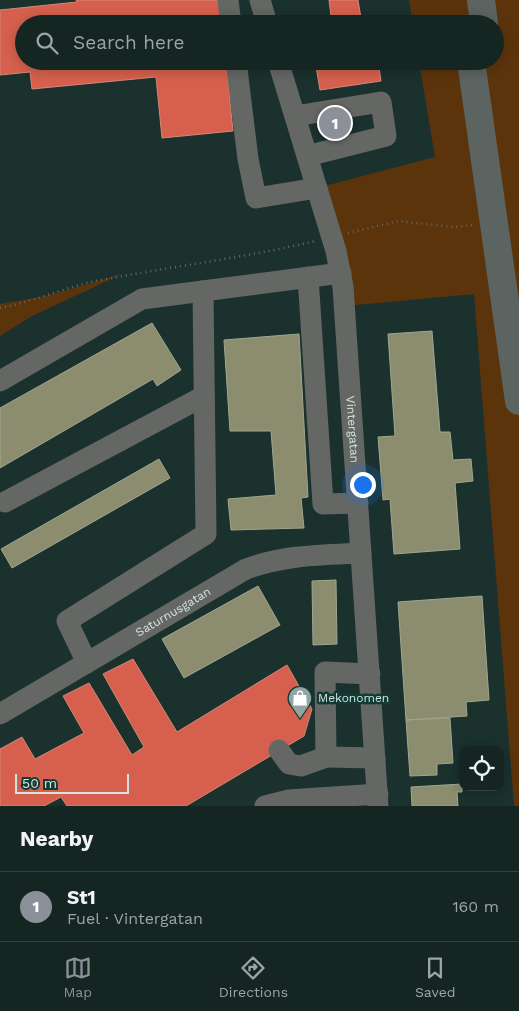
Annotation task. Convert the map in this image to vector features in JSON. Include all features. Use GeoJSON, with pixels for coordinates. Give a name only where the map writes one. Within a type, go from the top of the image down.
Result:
{"type":"FeatureCollection","features":[{"type":"Feature","properties":{"kind":"highway"},"geometry":{"type":"LineString","coordinates":[[461,0],[464,15]]}},
{"type":"Feature","properties":{"kind":"highway"},"geometry":{"type":"LineString","coordinates":[[481,0],[483,15]]}},
{"type":"Feature","properties":{"kind":"highway"},"geometry":{"type":"LineString","coordinates":[[472,70],[519,401]]}},
{"type":"Feature","properties":{"kind":"highway"},"geometry":{"type":"LineString","coordinates":[[491,70],[519,254]]}},
{"type":"Feature","properties":{"kind":"street"},"geometry":{"type":"LineString","coordinates":[[228,0],[230,15]]}},
{"type":"Feature","properties":{"kind":"street"},"geometry":{"type":"LineString","coordinates":[[260,0],[264,15]]}},
{"type":"Feature","properties":{"kind":"street"},"geometry":{"type":"LineString","coordinates":[[237,70],[248,159],[256,198],[317,188]]}},
{"type":"Feature","properties":{"kind":"street","name":"Vintergatan"},"geometry":{"type":"LineString","coordinates":[[281,70],[341,273],[378,800]]}},
{"type":"Feature","properties":{"kind":"street"},"geometry":{"type":"LineString","coordinates":[[295,116],[381,102],[386,136],[307,156]]}},
{"type":"Feature","properties":{"kind":"street"},"geometry":{"type":"LineString","coordinates":[[0,381],[142,299],[341,273]]}},
{"type":"Feature","properties":{"kind":"street"},"geometry":{"type":"LineString","coordinates":[[308,277],[323,504],[358,503]]}},
{"type":"Feature","properties":{"kind":"street"},"geometry":{"type":"LineString","coordinates":[[87,662],[67,620],[206,534],[203,291]]}},
{"type":"Feature","properties":{"kind":"street"},"geometry":{"type":"LineString","coordinates":[[5,502],[204,396]]}},
{"type":"Feature","properties":{"kind":"street"},"geometry":{"type":"LineString","coordinates":[[316,398],[350,396]]}},
{"type":"Feature","properties":{"kind":"street","name":"Saturnusgatan"},"geometry":{"type":"LineString","coordinates":[[0,714],[246,569],[267,561],[291,556],[361,554]]}},
{"type":"Feature","properties":{"kind":"street"},"geometry":{"type":"LineString","coordinates":[[326,757],[325,672],[370,674]]}},
{"type":"Feature","properties":{"kind":"street"},"geometry":{"type":"LineString","coordinates":[[279,750],[289,764],[302,766],[326,757],[375,758]]}},
{"type":"Feature","properties":{"kind":"street"},"geometry":{"type":"LineString","coordinates":[[265,806],[289,800],[378,800]]}},
{"type":"Feature","properties":{"kind":"street"},"geometry":{"type":"LineString","coordinates":[[316,806],[345,806]]}},
{"type":"Feature","properties":{"kind":"path"},"geometry":{"type":"LineString","coordinates":[[0,308],[44,298],[94,282],[270,252],[332,238],[375,225],[398,221],[454,226],[475,225]]}},
{"type":"Feature","properties":{"kind":"shaded area"},"geometry":{"type":"Polygon","coordinates":[[[409,0],[519,0],[519,806],[514,806],[474,294],[345,306],[317,188],[435,157],[420,70],[504,70],[504,15],[412,15],[409,0]]]}},
{"type":"Feature","properties":{"kind":"shaded area"},"geometry":{"type":"Polygon","coordinates":[[[122,274],[32,316],[0,336],[0,304],[46,296],[122,274]]]}},
{"type":"Feature","properties":{"kind":"building: Shops"},"geometry":{"type":"Polygon","coordinates":[[[76,0],[220,0],[222,15],[15,15],[15,70],[227,70],[233,131],[162,138],[156,77],[32,89],[30,72],[0,75],[0,10],[77,2],[76,0]]]}},
{"type":"Feature","properties":{"kind":"building: Shops"},"geometry":{"type":"Polygon","coordinates":[[[329,0],[358,0],[360,15],[331,15],[329,0]]]}},
{"type":"Feature","properties":{"kind":"building: Shops"},"geometry":{"type":"Polygon","coordinates":[[[317,70],[379,70],[381,81],[320,90],[317,70]]]}},
{"type":"Feature","properties":{"kind":"building: Shops"},"geometry":{"type":"Polygon","coordinates":[[[133,659],[177,732],[287,665],[312,709],[304,736],[186,806],[67,806],[61,797],[44,806],[0,806],[0,749],[22,737],[35,759],[84,733],[63,696],[89,683],[132,755],[144,747],[103,674],[133,659]]]}},
{"type":"Feature","properties":{"kind":"building: Industry"},"geometry":{"type":"Polygon","coordinates":[[[152,323],[181,370],[157,386],[153,379],[0,468],[0,408],[152,323]]]}},
{"type":"Feature","properties":{"kind":"building: Industry"},"geometry":{"type":"Polygon","coordinates":[[[432,331],[440,432],[450,432],[453,460],[471,459],[473,481],[455,483],[460,549],[394,554],[390,499],[383,500],[378,437],[395,436],[388,334],[432,331]]]}},
{"type":"Feature","properties":{"kind":"building: Industry"},"geometry":{"type":"Polygon","coordinates":[[[299,334],[308,497],[301,498],[304,528],[231,530],[228,499],[276,495],[271,431],[230,431],[224,340],[299,334]]]}},
{"type":"Feature","properties":{"kind":"building: Industry"},"geometry":{"type":"Polygon","coordinates":[[[159,459],[170,478],[12,568],[1,549],[159,459]]]}},
{"type":"Feature","properties":{"kind":"building: Industry"},"geometry":{"type":"Polygon","coordinates":[[[336,580],[337,644],[313,645],[312,581],[336,580]]]}},
{"type":"Feature","properties":{"kind":"building: Industry"},"geometry":{"type":"Polygon","coordinates":[[[258,586],[280,625],[184,678],[162,639],[258,586]]]}},
{"type":"Feature","properties":{"kind":"building: Industry"},"geometry":{"type":"Polygon","coordinates":[[[482,596],[489,700],[466,702],[467,716],[406,720],[398,602],[482,596]]]}},
{"type":"Feature","properties":{"kind":"building: Industry"},"geometry":{"type":"Polygon","coordinates":[[[450,718],[453,763],[437,764],[437,775],[410,776],[406,720],[450,718]]]}},
{"type":"Feature","properties":{"kind":"building: Industry"},"geometry":{"type":"Polygon","coordinates":[[[459,784],[459,791],[462,792],[457,792],[458,806],[412,806],[411,787],[459,784]]]}},
{"type":"Feature","properties":{"kind":"place","name":"St1"},"geometry":{"type":"Point","coordinates":[335,123]}},
{"type":"Feature","properties":{"kind":"place","name":"Mekonomen"},"geometry":{"type":"Point","coordinates":[300,719]}}]}
